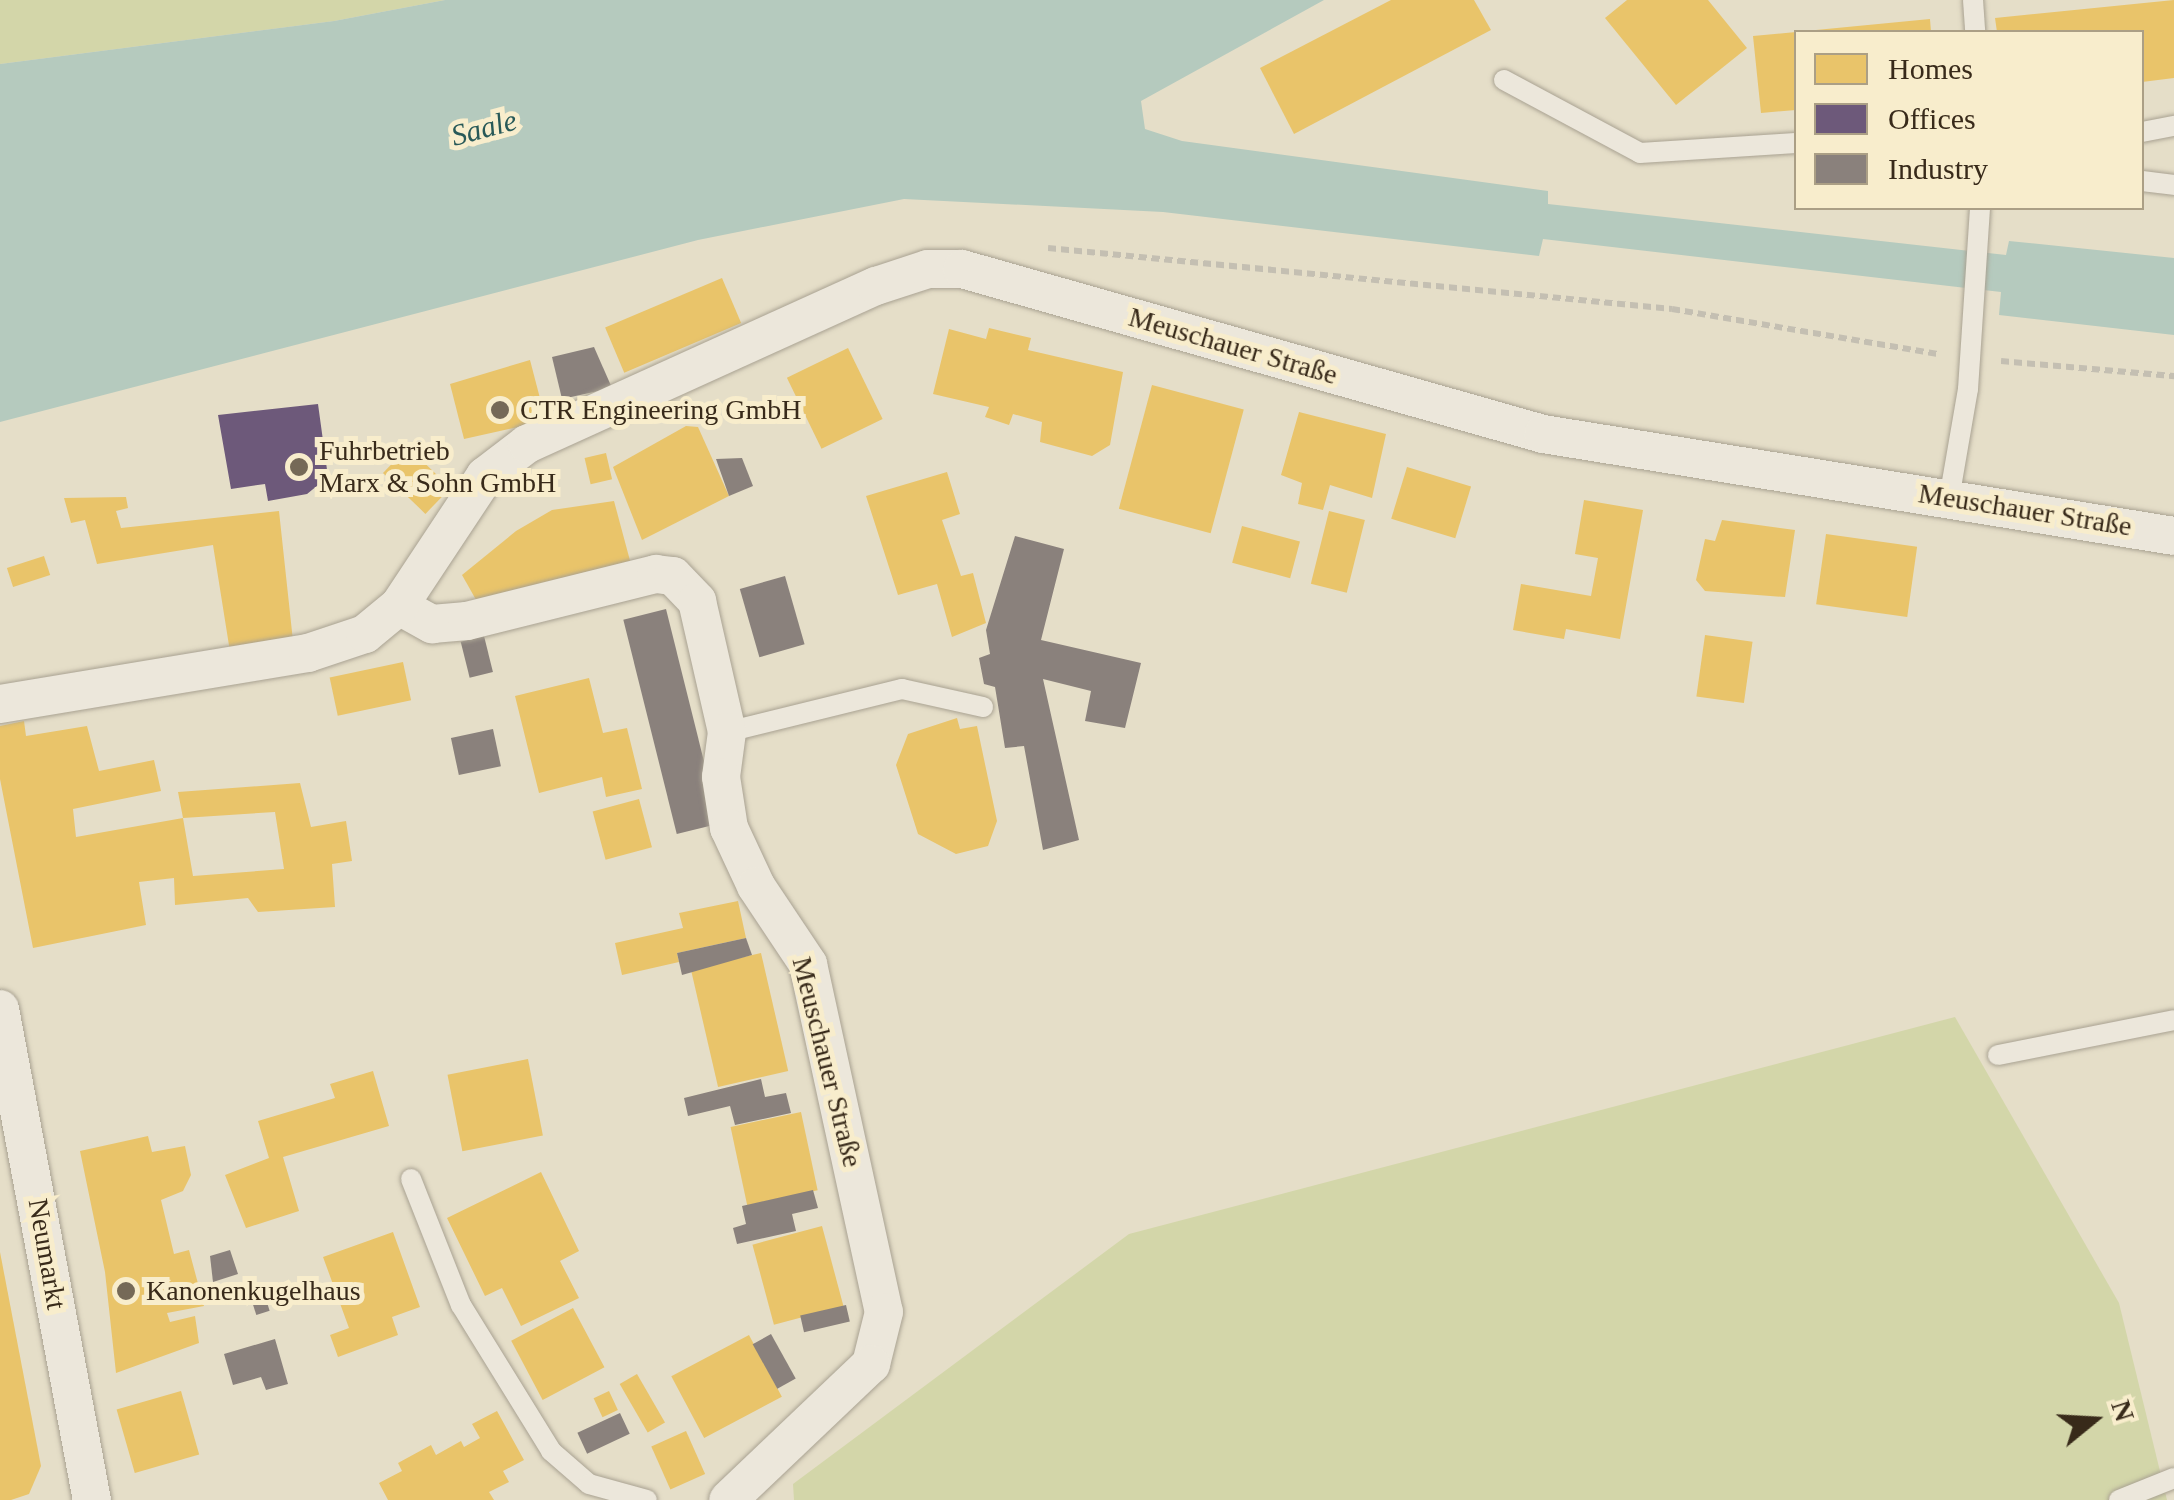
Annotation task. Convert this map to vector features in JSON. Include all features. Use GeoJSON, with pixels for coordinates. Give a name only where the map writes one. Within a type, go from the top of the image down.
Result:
{"type":"FeatureCollection","features":[{"type":"Feature","properties":{"kind":"street","name":"Meuschauer Straße"},"geometry":{"type":"LineString","coordinates":[[0,704],[308,653],[365,634],[399,606],[486,476],[527,444],[876,286],[928,269],[962,269],[1544,434],[2174,536]]}},
{"type":"Feature","properties":{"kind":"street","name":"Meuschauer Straße"},"geometry":{"type":"LineString","coordinates":[[399,606],[432,624],[466,621],[656,574],[673,576],[697,600],[704,618],[727,732],[721,778],[728,828],[756,886],[808,964],[884,1312],[872,1364],[728,1500]]}},
{"type":"Feature","properties":{"kind":"street","name":"Neumarkt"},"geometry":{"type":"LineString","coordinates":[[0,1009],[83,1497]]}},
{"type":"Feature","properties":{"kind":"lane"},"geometry":{"type":"LineString","coordinates":[[1973,0],[1976,30]]}},
{"type":"Feature","properties":{"kind":"lane"},"geometry":{"type":"LineString","coordinates":[[1504,80],[1640,153],[1794,143]]}},
{"type":"Feature","properties":{"kind":"lane"},"geometry":{"type":"LineString","coordinates":[[2144,132],[2174,126]]}},
{"type":"Feature","properties":{"kind":"lane"},"geometry":{"type":"LineString","coordinates":[[2144,181],[2174,185]]}},
{"type":"Feature","properties":{"kind":"lane"},"geometry":{"type":"LineString","coordinates":[[1949,499],[1970,358],[1980,210]]}},
{"type":"Feature","properties":{"kind":"lane"},"geometry":{"type":"LineString","coordinates":[[727,732],[902,689],[982,707]]}},
{"type":"Feature","properties":{"kind":"lane"},"geometry":{"type":"LineString","coordinates":[[1998,1056],[2174,1020]]}},
{"type":"Feature","properties":{"kind":"lane"},"geometry":{"type":"LineString","coordinates":[[411,1179],[461,1305],[550,1451],[587,1492],[647,1500]]}},
{"type":"Feature","properties":{"kind":"lane"},"geometry":{"type":"LineString","coordinates":[[2120,1500],[2174,1478]]}},
{"type":"Feature","properties":{"kind":"path"},"geometry":{"type":"LineString","coordinates":[[1034,247],[1672,309],[1970,358],[2174,376]]}},
{"type":"Feature","properties":{"kind":"green space"},"geometry":{"type":"Polygon","coordinates":[[[0,0],[445,0],[334,21],[0,64],[0,0]]]}},
{"type":"Feature","properties":{"kind":"green space"},"geometry":{"type":"Polygon","coordinates":[[[1955,1017],[2119,1303],[2167,1500],[794,1500],[793,1484],[1129,1234],[1955,1017]]]}},
{"type":"Feature","properties":{"kind":"water","name":"Saale"},"geometry":{"type":"Polygon","coordinates":[[[445,0],[1324,0],[1141,101],[1145,129],[1182,141],[1548,191],[1548,204],[2006,255],[2009,241],[2174,258],[2174,335],[1999,315],[2001,292],[1543,239],[1539,256],[1163,212],[904,199],[698,240],[0,422],[0,64],[334,21],[445,0]]]}},
{"type":"Feature","properties":{"kind":"building: Homes"},"geometry":{"type":"Polygon","coordinates":[[[1391,0],[1474,0],[1491,30],[1294,134],[1260,68],[1391,0]]]}},
{"type":"Feature","properties":{"kind":"building: Homes"},"geometry":{"type":"Polygon","coordinates":[[[1627,0],[1708,0],[1747,48],[1676,105],[1605,18],[1627,0]]]}},
{"type":"Feature","properties":{"kind":"building: Homes"},"geometry":{"type":"Polygon","coordinates":[[[2174,0],[2174,78],[2144,82],[2144,30],[1997,30],[1995,18],[2174,0]]]}},
{"type":"Feature","properties":{"kind":"building: Homes"},"geometry":{"type":"Polygon","coordinates":[[[1930,19],[1931,30],[1816,30],[1930,19]]]}},
{"type":"Feature","properties":{"kind":"building: Homes"},"geometry":{"type":"Polygon","coordinates":[[[1794,32],[1794,110],[1761,113],[1753,36],[1794,32]]]}},
{"type":"Feature","properties":{"kind":"building: Homes"},"geometry":{"type":"Polygon","coordinates":[[[722,278],[741,323],[624,373],[605,328],[722,278]]]}},
{"type":"Feature","properties":{"kind":"building: Homes"},"geometry":{"type":"Polygon","coordinates":[[[989,328],[1031,338],[1028,350],[1123,372],[1110,445],[1092,456],[1040,442],[1042,422],[1013,414],[1009,425],[985,417],[989,407],[933,394],[949,329],[986,339],[989,328]]]}},
{"type":"Feature","properties":{"kind":"building: Homes"},"geometry":{"type":"Polygon","coordinates":[[[848,348],[883,419],[822,449],[787,378],[848,348]]]}},
{"type":"Feature","properties":{"kind":"building: Homes"},"geometry":{"type":"Polygon","coordinates":[[[530,360],[542,406],[527,425],[464,439],[450,384],[530,360]]]}},
{"type":"Feature","properties":{"kind":"building: Homes"},"geometry":{"type":"Polygon","coordinates":[[[1152,385],[1244,410],[1211,533],[1119,509],[1152,385]]]}},
{"type":"Feature","properties":{"kind":"building: Homes"},"geometry":{"type":"Polygon","coordinates":[[[1299,412],[1386,434],[1372,498],[1330,485],[1323,510],[1298,504],[1302,483],[1281,475],[1299,412]]]}},
{"type":"Feature","properties":{"kind":"building: Homes"},"geometry":{"type":"Polygon","coordinates":[[[686,426],[698,427],[729,496],[642,540],[613,467],[686,426]]]}},
{"type":"Feature","properties":{"kind":"building: Homes"},"geometry":{"type":"Polygon","coordinates":[[[408,447],[450,488],[425,514],[383,473],[408,447]]]}},
{"type":"Feature","properties":{"kind":"building: Homes"},"geometry":{"type":"Polygon","coordinates":[[[606,453],[612,479],[591,484],[585,458],[606,453]]]}},
{"type":"Feature","properties":{"kind":"building: Homes"},"geometry":{"type":"Polygon","coordinates":[[[1407,467],[1471,487],[1455,538],[1391,519],[1407,467]]]}},
{"type":"Feature","properties":{"kind":"building: Homes"},"geometry":{"type":"Polygon","coordinates":[[[947,472],[960,514],[942,520],[961,576],[973,573],[986,623],[952,637],[937,584],[898,595],[866,496],[947,472]]]}},
{"type":"Feature","properties":{"kind":"building: Homes"},"geometry":{"type":"Polygon","coordinates":[[[126,497],[128,508],[116,511],[121,528],[279,511],[293,641],[231,658],[213,545],[97,564],[85,520],[71,523],[64,498],[126,497]]]}},
{"type":"Feature","properties":{"kind":"building: Homes"},"geometry":{"type":"Polygon","coordinates":[[[1584,500],[1643,510],[1620,639],[1566,629],[1564,639],[1513,630],[1521,584],[1591,596],[1598,558],[1575,554],[1584,500]]]}},
{"type":"Feature","properties":{"kind":"building: Homes"},"geometry":{"type":"Polygon","coordinates":[[[614,501],[632,568],[479,605],[462,575],[516,531],[552,510],[614,501]]]}},
{"type":"Feature","properties":{"kind":"building: Homes"},"geometry":{"type":"Polygon","coordinates":[[[1329,511],[1365,520],[1347,593],[1311,584],[1329,511]]]}},
{"type":"Feature","properties":{"kind":"building: Homes"},"geometry":{"type":"Polygon","coordinates":[[[1722,520],[1795,530],[1785,597],[1705,591],[1696,580],[1705,539],[1715,541],[1722,520]]]}},
{"type":"Feature","properties":{"kind":"building: Homes"},"geometry":{"type":"Polygon","coordinates":[[[1242,526],[1300,542],[1290,578],[1232,563],[1242,526]]]}},
{"type":"Feature","properties":{"kind":"building: Homes"},"geometry":{"type":"Polygon","coordinates":[[[1826,534],[1917,547],[1907,617],[1816,604],[1826,534]]]}},
{"type":"Feature","properties":{"kind":"building: Homes"},"geometry":{"type":"Polygon","coordinates":[[[44,556],[50,575],[13,587],[7,568],[44,556]]]}},
{"type":"Feature","properties":{"kind":"building: Homes"},"geometry":{"type":"Polygon","coordinates":[[[1705,635],[1753,642],[1744,703],[1696,696],[1705,635]]]}},
{"type":"Feature","properties":{"kind":"building: Homes"},"geometry":{"type":"Polygon","coordinates":[[[403,662],[411,700],[338,716],[330,678],[403,662]]]}},
{"type":"Feature","properties":{"kind":"building: Homes"},"geometry":{"type":"Polygon","coordinates":[[[589,678],[603,733],[627,728],[642,789],[606,797],[602,777],[539,793],[515,696],[589,678]]]}},
{"type":"Feature","properties":{"kind":"building: Homes"},"geometry":{"type":"Polygon","coordinates":[[[957,718],[960,729],[977,726],[997,821],[988,846],[956,854],[918,834],[896,765],[908,734],[957,718]]]}},
{"type":"Feature","properties":{"kind":"building: Homes"},"geometry":{"type":"Polygon","coordinates":[[[24,721],[26,736],[87,726],[99,771],[154,760],[161,791],[73,809],[76,837],[183,818],[178,792],[300,783],[311,827],[346,821],[352,861],[332,864],[335,907],[258,912],[248,898],[175,905],[174,878],[139,882],[146,925],[33,948],[0,779],[0,726],[24,721]],[[275,812],[183,818],[193,876],[284,869],[275,812]]]}},
{"type":"Feature","properties":{"kind":"building: Homes"},"geometry":{"type":"Polygon","coordinates":[[[639,799],[652,847],[606,860],[593,811],[639,799]]]}},
{"type":"Feature","properties":{"kind":"building: Homes"},"geometry":{"type":"Polygon","coordinates":[[[738,901],[746,938],[677,953],[679,962],[622,975],[615,943],[683,928],[679,913],[738,901]]]}},
{"type":"Feature","properties":{"kind":"building: Homes"},"geometry":{"type":"Polygon","coordinates":[[[761,953],[788,1071],[718,1087],[691,969],[761,953]]]}},
{"type":"Feature","properties":{"kind":"building: Homes"},"geometry":{"type":"Polygon","coordinates":[[[528,1059],[543,1136],[462,1151],[448,1075],[528,1059]]]}},
{"type":"Feature","properties":{"kind":"building: Homes"},"geometry":{"type":"Polygon","coordinates":[[[373,1071],[389,1126],[283,1157],[299,1211],[246,1228],[225,1175],[269,1158],[258,1121],[335,1098],[330,1084],[373,1071]]]}},
{"type":"Feature","properties":{"kind":"building: Homes"},"geometry":{"type":"Polygon","coordinates":[[[801,1112],[818,1190],[747,1205],[731,1127],[801,1112]]]}},
{"type":"Feature","properties":{"kind":"building: Homes"},"geometry":{"type":"Polygon","coordinates":[[[148,1136],[152,1152],[185,1146],[191,1175],[183,1191],[161,1200],[174,1254],[189,1250],[204,1306],[167,1313],[170,1322],[195,1316],[199,1343],[116,1373],[105,1272],[80,1151],[148,1136]]]}},
{"type":"Feature","properties":{"kind":"building: Homes"},"geometry":{"type":"Polygon","coordinates":[[[541,1172],[579,1251],[560,1261],[579,1298],[521,1326],[502,1288],[485,1296],[447,1218],[541,1172]]]}},
{"type":"Feature","properties":{"kind":"building: Homes"},"geometry":{"type":"Polygon","coordinates":[[[822,1226],[843,1306],[774,1325],[752,1245],[822,1226]]]}},
{"type":"Feature","properties":{"kind":"building: Homes"},"geometry":{"type":"Polygon","coordinates":[[[393,1232],[420,1307],[392,1317],[398,1335],[338,1357],[330,1335],[349,1328],[323,1257],[393,1232]]]}},
{"type":"Feature","properties":{"kind":"building: Homes"},"geometry":{"type":"Polygon","coordinates":[[[0,1252],[41,1466],[29,1494],[11,1500],[0,1500],[0,1252]]]}},
{"type":"Feature","properties":{"kind":"building: Homes"},"geometry":{"type":"Polygon","coordinates":[[[573,1308],[604,1367],[543,1400],[511,1341],[573,1308]]]}},
{"type":"Feature","properties":{"kind":"building: Homes"},"geometry":{"type":"Polygon","coordinates":[[[749,1335],[782,1397],[704,1438],[671,1376],[749,1335]]]}},
{"type":"Feature","properties":{"kind":"building: Homes"},"geometry":{"type":"Polygon","coordinates":[[[637,1374],[665,1422],[648,1432],[620,1384],[637,1374]]]}},
{"type":"Feature","properties":{"kind":"building: Homes"},"geometry":{"type":"Polygon","coordinates":[[[181,1391],[199,1454],[135,1473],[117,1409],[181,1391]]]}},
{"type":"Feature","properties":{"kind":"building: Homes"},"geometry":{"type":"Polygon","coordinates":[[[609,1391],[618,1410],[602,1417],[594,1398],[609,1391]]]}},
{"type":"Feature","properties":{"kind":"building: Homes"},"geometry":{"type":"Polygon","coordinates":[[[497,1411],[524,1460],[503,1471],[509,1482],[489,1492],[494,1500],[388,1500],[379,1483],[402,1471],[398,1463],[431,1445],[436,1455],[461,1441],[464,1447],[480,1438],[472,1424],[497,1411]]]}},
{"type":"Feature","properties":{"kind":"building: Homes"},"geometry":{"type":"Polygon","coordinates":[[[686,1431],[705,1474],[670,1489],[651,1446],[686,1431]]]}},
{"type":"Feature","properties":{"kind":"building: Offices"},"geometry":{"type":"Polygon","coordinates":[[[318,404],[328,477],[307,494],[268,501],[265,484],[231,489],[218,415],[318,404]]]}},
{"type":"Feature","properties":{"kind":"building: Industry"},"geometry":{"type":"Polygon","coordinates":[[[594,347],[612,388],[562,399],[552,357],[594,347]]]}},
{"type":"Feature","properties":{"kind":"building: Industry"},"geometry":{"type":"Polygon","coordinates":[[[742,458],[753,486],[729,496],[716,459],[742,458]]]}},
{"type":"Feature","properties":{"kind":"building: Industry"},"geometry":{"type":"Polygon","coordinates":[[[1015,536],[1064,549],[1041,640],[1141,663],[1125,728],[1085,721],[1091,691],[1043,679],[1079,840],[1043,850],[1024,746],[1005,748],[995,687],[984,684],[979,658],[990,654],[986,630],[1015,536]]]}},
{"type":"Feature","properties":{"kind":"building: Industry"},"geometry":{"type":"Polygon","coordinates":[[[785,576],[805,644],[759,657],[740,589],[785,576]]]}},
{"type":"Feature","properties":{"kind":"building: Industry"},"geometry":{"type":"Polygon","coordinates":[[[666,609],[719,823],[677,834],[623,620],[666,609]]]}},
{"type":"Feature","properties":{"kind":"building: Industry"},"geometry":{"type":"Polygon","coordinates":[[[484,636],[493,672],[470,678],[461,642],[484,636]]]}},
{"type":"Feature","properties":{"kind":"building: Industry"},"geometry":{"type":"Polygon","coordinates":[[[493,729],[501,766],[459,775],[451,738],[493,729]]]}},
{"type":"Feature","properties":{"kind":"building: Industry"},"geometry":{"type":"Polygon","coordinates":[[[746,938],[752,955],[682,975],[677,953],[746,938]]]}},
{"type":"Feature","properties":{"kind":"building: Industry"},"geometry":{"type":"Polygon","coordinates":[[[761,1079],[765,1097],[786,1093],[791,1113],[735,1125],[730,1106],[688,1116],[684,1098],[761,1079]]]}},
{"type":"Feature","properties":{"kind":"building: Industry"},"geometry":{"type":"Polygon","coordinates":[[[813,1190],[818,1208],[792,1214],[796,1231],[737,1244],[733,1228],[746,1224],[742,1206],[813,1190]]]}},
{"type":"Feature","properties":{"kind":"building: Industry"},"geometry":{"type":"Polygon","coordinates":[[[230,1250],[238,1274],[213,1282],[210,1256],[230,1250]]]}},
{"type":"Feature","properties":{"kind":"building: Industry"},"geometry":{"type":"Polygon","coordinates":[[[261,1284],[270,1311],[256,1315],[248,1288],[261,1284]]]}},
{"type":"Feature","properties":{"kind":"building: Industry"},"geometry":{"type":"Polygon","coordinates":[[[846,1305],[850,1322],[804,1332],[800,1316],[846,1305]]]}},
{"type":"Feature","properties":{"kind":"building: Industry"},"geometry":{"type":"Polygon","coordinates":[[[771,1334],[796,1379],[777,1389],[753,1344],[771,1334]]]}},
{"type":"Feature","properties":{"kind":"building: Industry"},"geometry":{"type":"Polygon","coordinates":[[[275,1339],[288,1384],[266,1390],[261,1377],[233,1385],[224,1354],[275,1339]]]}},
{"type":"Feature","properties":{"kind":"building: Industry"},"geometry":{"type":"Polygon","coordinates":[[[620,1413],[630,1434],[587,1454],[577,1433],[620,1413]]]}},
{"type":"Feature","properties":{"kind":"place","name":"CTR Engineering GmbH"},"geometry":{"type":"Point","coordinates":[500,410]}},
{"type":"Feature","properties":{"kind":"place","name":"Fuhrbetrieb Marx & Sohn GmbH"},"geometry":{"type":"Point","coordinates":[299,467]}},
{"type":"Feature","properties":{"kind":"place","name":"Kanonenkugelhaus"},"geometry":{"type":"Point","coordinates":[126,1291]}}]}
